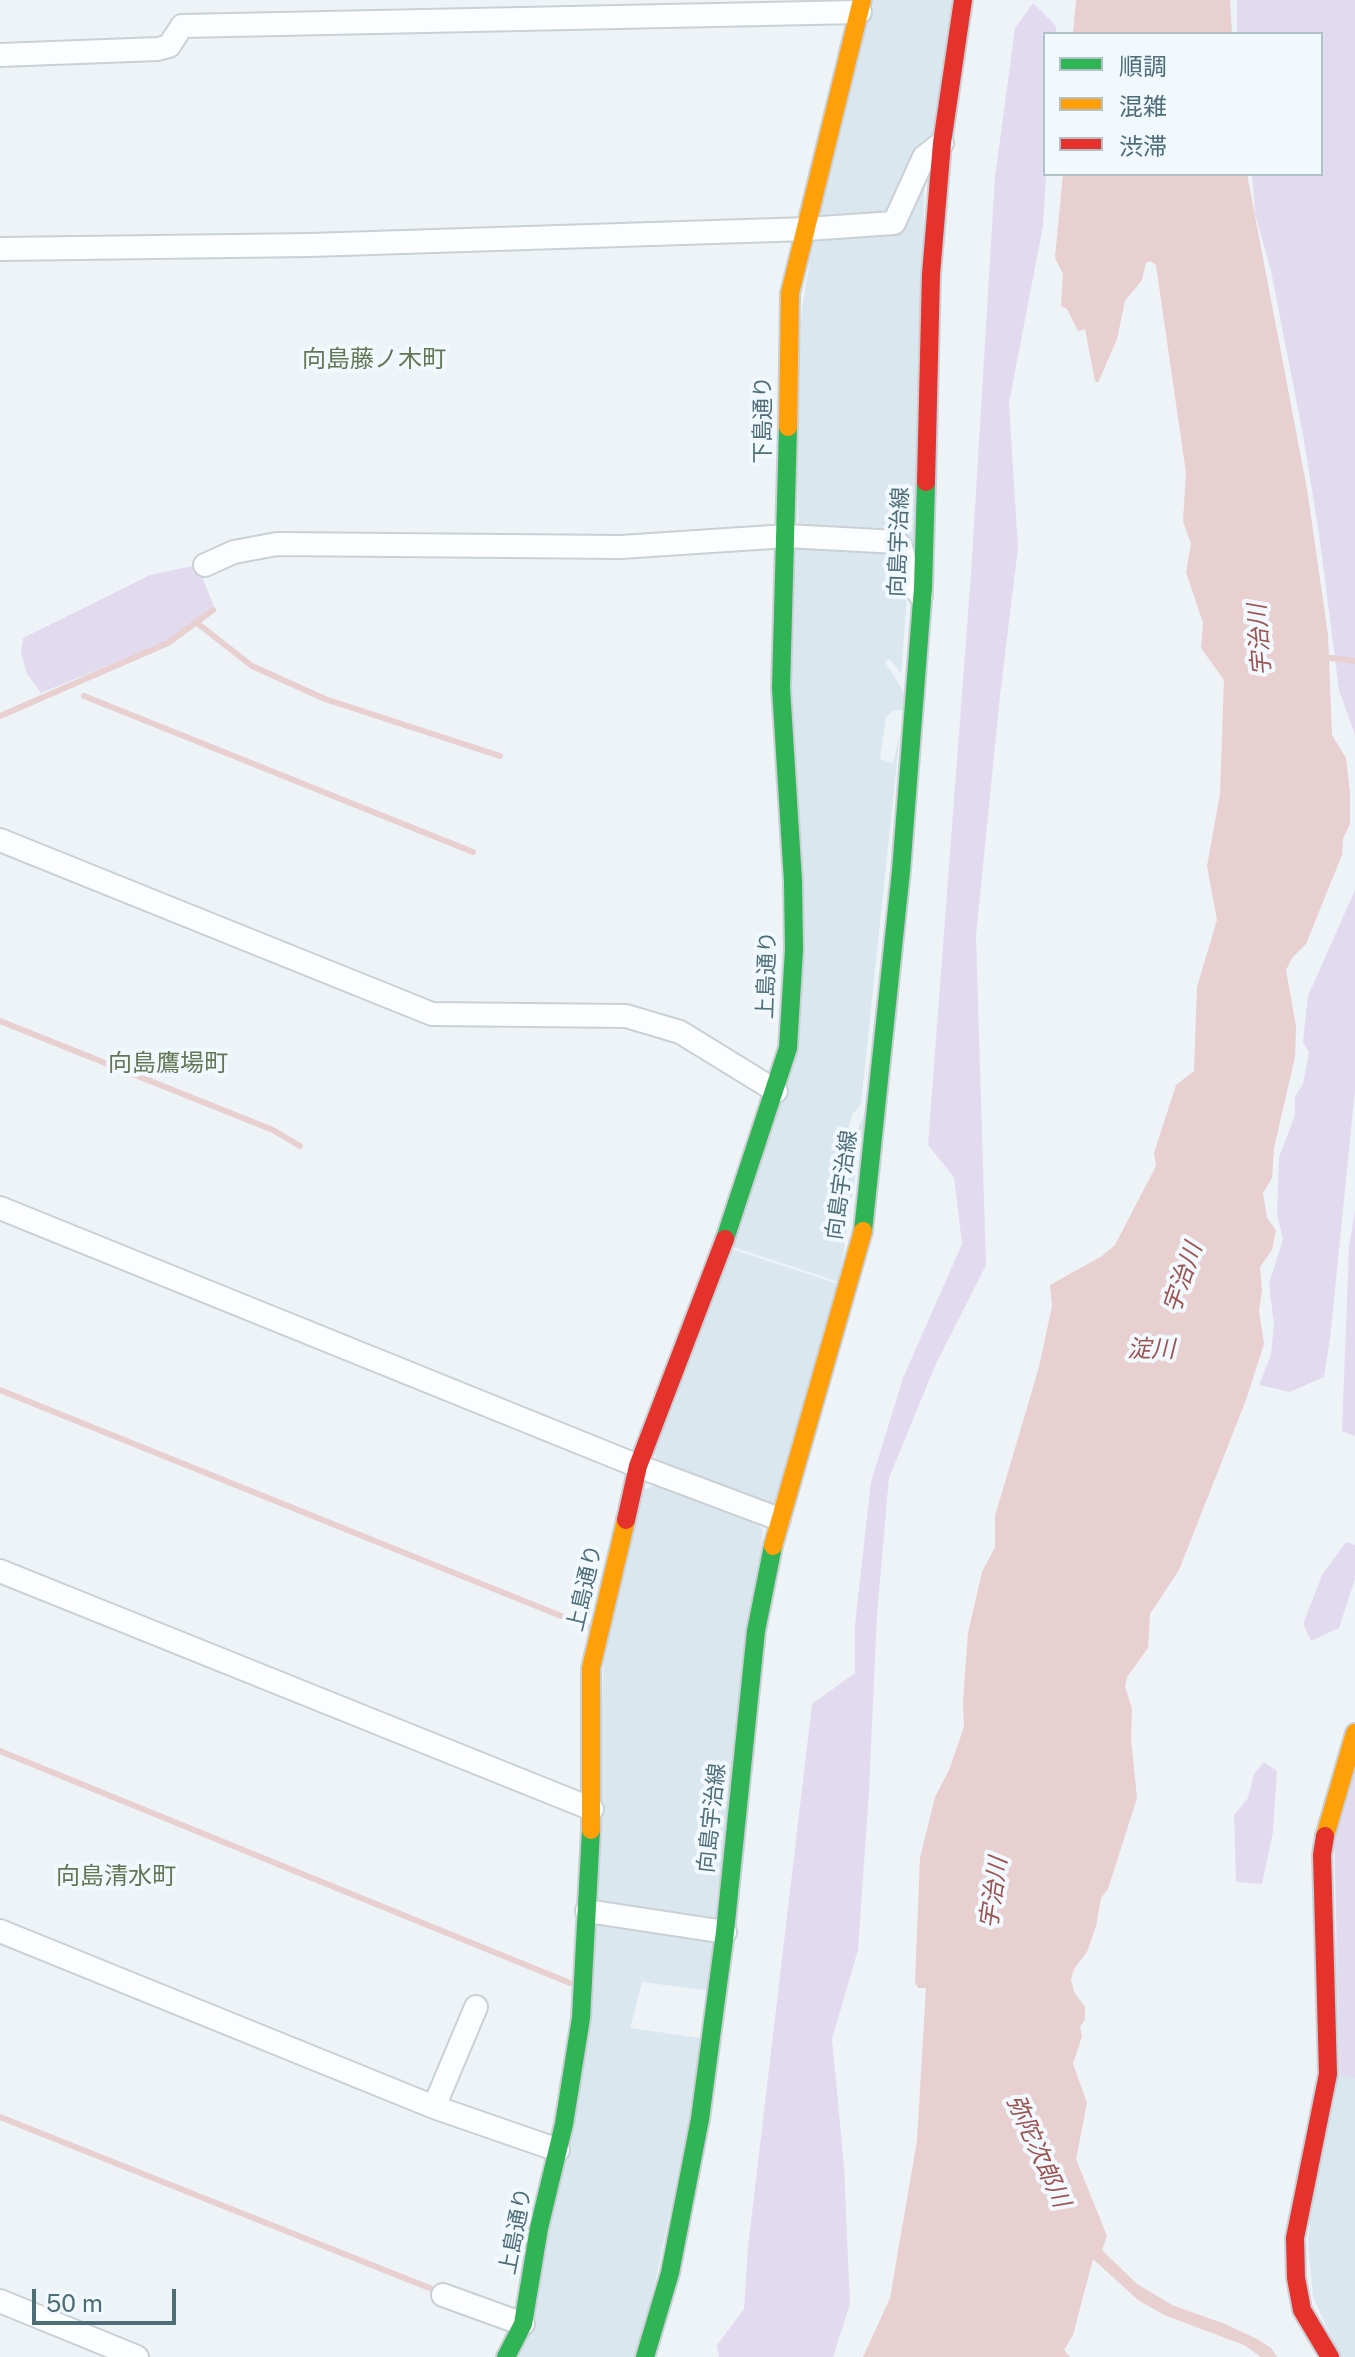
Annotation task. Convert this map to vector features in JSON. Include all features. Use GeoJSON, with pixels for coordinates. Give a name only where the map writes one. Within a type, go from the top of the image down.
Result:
{"type":"FeatureCollection","features":[{"type":"Feature","properties":{"kind":"street","name":"向島宇治線"},"geometry":{"type":"LineString","coordinates":[[645,2357],[670,2273],[692,2160],[725,1932],[756,1631],[779,1519],[862,1236],[901,871],[922,597],[931,274],[942,143],[963,0]]}},
{"type":"Feature","properties":{"kind":"street"},"geometry":{"type":"LineString","coordinates":[[0,55],[158,49],[169,46],[182,26],[861,6]]}},
{"type":"Feature","properties":{"kind":"street","name":"下島通り"},"geometry":{"type":"LineString","coordinates":[[791,848],[781,688],[787,536],[790,293],[861,6]]}},
{"type":"Feature","properties":{"kind":"street"},"geometry":{"type":"LineString","coordinates":[[0,249],[310,245],[807,229],[894,223],[924,157],[942,143]]}},
{"type":"Feature","properties":{"kind":"street"},"geometry":{"type":"LineString","coordinates":[[205,565],[234,552],[277,544],[621,547],[787,536],[897,542],[909,578],[922,597]]}},
{"type":"Feature","properties":{"kind":"street"},"geometry":{"type":"LineString","coordinates":[[0,840],[432,1014],[626,1016],[680,1032],[776,1091]]}},
{"type":"Feature","properties":{"kind":"street","name":"上島通り"},"geometry":{"type":"LineString","coordinates":[[506,2357],[523,2324],[581,2018],[592,1809],[591,1668],[638,1466],[737,1208],[788,1048],[794,950],[791,848]]}},
{"type":"Feature","properties":{"kind":"street"},"geometry":{"type":"LineString","coordinates":[[0,1208],[638,1466],[779,1519]]}},
{"type":"Feature","properties":{"kind":"street"},"geometry":{"type":"LineString","coordinates":[[0,1571],[592,1809]]}},
{"type":"Feature","properties":{"kind":"street"},"geometry":{"type":"LineString","coordinates":[[1330,2357],[1302,2310],[1296,2278],[1295,2238],[1328,2074],[1322,1855],[1326,1831],[1355,1733]]}},
{"type":"Feature","properties":{"kind":"street"},"geometry":{"type":"LineString","coordinates":[[587,1911],[725,1932]]}},
{"type":"Feature","properties":{"kind":"street"},"geometry":{"type":"LineString","coordinates":[[0,1931],[434,2107],[558,2150]]}},
{"type":"Feature","properties":{"kind":"street"},"geometry":{"type":"LineString","coordinates":[[434,2107],[476,2007]]}},
{"type":"Feature","properties":{"kind":"street"},"geometry":{"type":"LineString","coordinates":[[443,2295],[523,2324]]}},
{"type":"Feature","properties":{"kind":"street"},"geometry":{"type":"LineString","coordinates":[[0,2301],[137,2357]]}},
{"type":"Feature","properties":{"kind":"shaded area"},"geometry":{"type":"Polygon","coordinates":[[[868,0],[957,0],[937,143],[892,220],[816,224],[868,0]]]}},
{"type":"Feature","properties":{"kind":"shaded area"},"geometry":{"type":"Polygon","coordinates":[[[1237,0],[1355,0],[1355,735],[1339,690],[1303,435],[1271,271],[1255,214],[1252,176],[1323,176],[1323,32],[1237,32],[1237,0]]]}},
{"type":"Feature","properties":{"kind":"shaded area"},"geometry":{"type":"Polygon","coordinates":[[[1033,3],[1056,26],[1056,32],[1043,32],[1043,176],[1046,176],[1043,226],[1009,403],[1018,548],[976,935],[986,1265],[935,1366],[889,1478],[877,1614],[858,1950],[832,2039],[844,2166],[850,2304],[833,2357],[719,2357],[717,2345],[744,2309],[748,2247],[812,1704],[855,1673],[855,1624],[871,1482],[903,1378],[962,1244],[954,1177],[928,1145],[971,574],[995,177],[1015,28],[1033,3]]]}},
{"type":"Feature","properties":{"kind":"shaded area"},"geometry":{"type":"Polygon","coordinates":[[[925,162],[915,580],[905,547],[798,533],[796,348],[814,232],[895,225],[925,162]]]}},
{"type":"Feature","properties":{"kind":"shaded area"},"geometry":{"type":"Polygon","coordinates":[[[796,542],[887,545],[908,584],[901,674],[890,659],[885,662],[907,697],[907,709],[893,711],[886,717],[880,759],[893,763],[900,733],[861,1104],[852,1115],[846,1137],[853,1139],[865,1113],[839,1282],[730,1246],[778,1103],[796,542]]]}},
{"type":"Feature","properties":{"kind":"shaded area"},"geometry":{"type":"Polygon","coordinates":[[[197,565],[214,606],[178,633],[159,645],[41,693],[27,674],[21,652],[23,638],[150,575],[197,565]]]}},
{"type":"Feature","properties":{"kind":"shaded area"},"geometry":{"type":"Polygon","coordinates":[[[1355,890],[1355,1090],[1330,1339],[1324,1377],[1290,1392],[1259,1385],[1271,1355],[1274,1325],[1269,1284],[1283,1239],[1277,1214],[1279,1157],[1295,1115],[1295,1096],[1303,1084],[1309,1053],[1303,1042],[1308,996],[1355,890]]]}},
{"type":"Feature","properties":{"kind":"shaded area"},"geometry":{"type":"Polygon","coordinates":[[[1355,1210],[1355,1436],[1342,1431],[1349,1247],[1355,1210]]]}},
{"type":"Feature","properties":{"kind":"shaded area"},"geometry":{"type":"Polygon","coordinates":[[[729,1248],[838,1284],[773,1507],[661,1465],[651,1449],[729,1248]]]}},
{"type":"Feature","properties":{"kind":"shaded area"},"geometry":{"type":"Polygon","coordinates":[[[656,1485],[756,1523],[763,1530],[717,1926],[594,1908],[604,1651],[641,1490],[656,1485]]]}},
{"type":"Feature","properties":{"kind":"shaded area"},"geometry":{"type":"Polygon","coordinates":[[[1346,1542],[1355,1545],[1355,1579],[1339,1628],[1311,1641],[1303,1624],[1322,1575],[1346,1542]]]}},
{"type":"Feature","properties":{"kind":"shaded area"},"geometry":{"type":"Polygon","coordinates":[[[1355,1748],[1355,2357],[1340,2357],[1313,2297],[1308,2242],[1355,1748]]]}},
{"type":"Feature","properties":{"kind":"shaded area"},"geometry":{"type":"Polygon","coordinates":[[[1355,1761],[1355,2079],[1340,2075],[1334,1833],[1355,1761]]]}},
{"type":"Feature","properties":{"kind":"shaded area"},"geometry":{"type":"Polygon","coordinates":[[[1264,1762],[1277,1771],[1273,1832],[1262,1884],[1236,1882],[1234,1815],[1248,1798],[1254,1774],[1264,1762]]]}},
{"type":"Feature","properties":{"kind":"shaded area"},"geometry":{"type":"Polygon","coordinates":[[[593,1916],[716,1936],[711,1991],[642,1982],[630,2028],[707,2039],[639,2357],[514,2357],[593,1916]]]}},
{"type":"Feature","properties":{"kind":"water"},"geometry":{"type":"Polygon","coordinates":[[[1076,0],[1230,0],[1232,32],[1073,32],[1076,0]]]}},
{"type":"Feature","properties":{"kind":"water","name":"淀川"},"geometry":{"type":"Polygon","coordinates":[[[1063,176],[1247,176],[1307,489],[1328,635],[1332,735],[1346,758],[1350,793],[1350,824],[1343,839],[1342,855],[1306,944],[1292,958],[1286,970],[1296,1026],[1295,1057],[1274,1148],[1272,1178],[1263,1193],[1267,1218],[1276,1230],[1272,1250],[1260,1267],[1262,1290],[1259,1311],[1264,1344],[1246,1400],[1179,1570],[1150,1614],[1148,1648],[1127,1677],[1125,1686],[1132,1709],[1131,1739],[1137,1798],[1108,1889],[1101,1898],[1087,1952],[1074,1969],[1071,1979],[1074,1992],[1085,2007],[1085,2019],[1080,2027],[1082,2036],[1073,2064],[1087,2103],[1076,2159],[1107,2236],[1102,2250],[1137,2284],[1172,2305],[1257,2339],[1271,2348],[1277,2357],[1261,2357],[1244,2345],[1164,2315],[1138,2300],[1093,2259],[1073,2335],[1064,2350],[1070,2357],[863,2357],[890,2298],[917,2141],[926,1988],[918,1988],[915,1982],[920,1858],[935,1797],[949,1770],[964,1727],[968,1633],[982,1572],[995,1547],[995,1516],[1039,1367],[1052,1306],[1050,1285],[1102,1256],[1115,1245],[1156,1166],[1154,1153],[1176,1085],[1194,1071],[1197,987],[1217,920],[1207,866],[1220,794],[1224,680],[1201,648],[1203,623],[1186,572],[1191,544],[1183,521],[1186,473],[1156,265],[1150,261],[1146,263],[1142,280],[1125,301],[1117,339],[1098,383],[1095,381],[1085,329],[1078,331],[1067,309],[1061,306],[1063,274],[1055,258],[1063,176]]]}},
{"type":"Feature","properties":{"kind":"waterway"},"geometry":{"type":"LineString","coordinates":[[0,716],[168,643],[213,610]]}},
{"type":"Feature","properties":{"kind":"waterway"},"geometry":{"type":"LineString","coordinates":[[197,623],[252,666],[325,699],[500,756]]}},
{"type":"Feature","properties":{"kind":"waterway"},"geometry":{"type":"LineString","coordinates":[[1323,657],[1355,661]]}},
{"type":"Feature","properties":{"kind":"waterway"},"geometry":{"type":"LineString","coordinates":[[84,696],[473,852]]}},
{"type":"Feature","properties":{"kind":"waterway"},"geometry":{"type":"LineString","coordinates":[[0,1021],[273,1130],[300,1146]]}},
{"type":"Feature","properties":{"kind":"waterway"},"geometry":{"type":"LineString","coordinates":[[0,1390],[591,1628]]}},
{"type":"Feature","properties":{"kind":"waterway"},"geometry":{"type":"LineString","coordinates":[[0,1751],[570,1983]]}},
{"type":"Feature","properties":{"kind":"waterway"},"geometry":{"type":"LineString","coordinates":[[0,2117],[437,2291]]}},
{"type":"Feature","properties":{"kind":"traffic: fast"},"geometry":{"type":"LineString","coordinates":[[725,1239],[788,1048],[794,950],[793,881],[781,688],[788,427]]}},
{"type":"Feature","properties":{"kind":"traffic: fast"},"geometry":{"type":"LineString","coordinates":[[863,1231],[901,871],[923,588],[926,482]]}},
{"type":"Feature","properties":{"kind":"traffic: fast"},"geometry":{"type":"LineString","coordinates":[[645,2357],[670,2273],[700,2119],[725,1932],[756,1631],[773,1546]]}},
{"type":"Feature","properties":{"kind":"traffic: fast"},"geometry":{"type":"LineString","coordinates":[[506,2357],[523,2324],[539,2228],[564,2124],[581,2018],[591,1830]]}},
{"type":"Feature","properties":{"kind":"traffic: slow"},"geometry":{"type":"LineString","coordinates":[[788,427],[790,293],[862,0]]}},
{"type":"Feature","properties":{"kind":"traffic: slow"},"geometry":{"type":"LineString","coordinates":[[773,1546],[863,1231]]}},
{"type":"Feature","properties":{"kind":"traffic: slow"},"geometry":{"type":"LineString","coordinates":[[591,1830],[591,1668],[626,1520]]}},
{"type":"Feature","properties":{"kind":"traffic: slow"},"geometry":{"type":"LineString","coordinates":[[1325,1836],[1355,1733]]}},
{"type":"Feature","properties":{"kind":"traffic: jam"},"geometry":{"type":"LineString","coordinates":[[926,482],[931,274],[942,143],[963,0]]}},
{"type":"Feature","properties":{"kind":"traffic: jam"},"geometry":{"type":"LineString","coordinates":[[626,1520],[638,1466],[725,1239]]}},
{"type":"Feature","properties":{"kind":"traffic: jam"},"geometry":{"type":"LineString","coordinates":[[1325,1836],[1322,1855],[1328,2074],[1295,2238],[1296,2278],[1302,2310],[1330,2357]]}},
{"type":"Feature","properties":{"kind":"district","name":"向島藤ノ木町"},"geometry":{"type":"Point","coordinates":[374,360]}},
{"type":"Feature","properties":{"kind":"district","name":"向島鷹場町"},"geometry":{"type":"Point","coordinates":[168,1064]}},
{"type":"Feature","properties":{"kind":"district","name":"向島清水町"},"geometry":{"type":"Point","coordinates":[116,1877]}},
{"type":"Feature","properties":{"kind":"water label","name":"宇治川"},"geometry":{"type":"Point","coordinates":[1260,640]}},
{"type":"Feature","properties":{"kind":"water label","name":"宇治川"},"geometry":{"type":"Point","coordinates":[1183,1278]}},
{"type":"Feature","properties":{"kind":"water label","name":"宇治川"},"geometry":{"type":"Point","coordinates":[994,1893]}},
{"type":"Feature","properties":{"kind":"water label","name":"弥陀次郎川"},"geometry":{"type":"Point","coordinates":[1038,2151]}}]}
